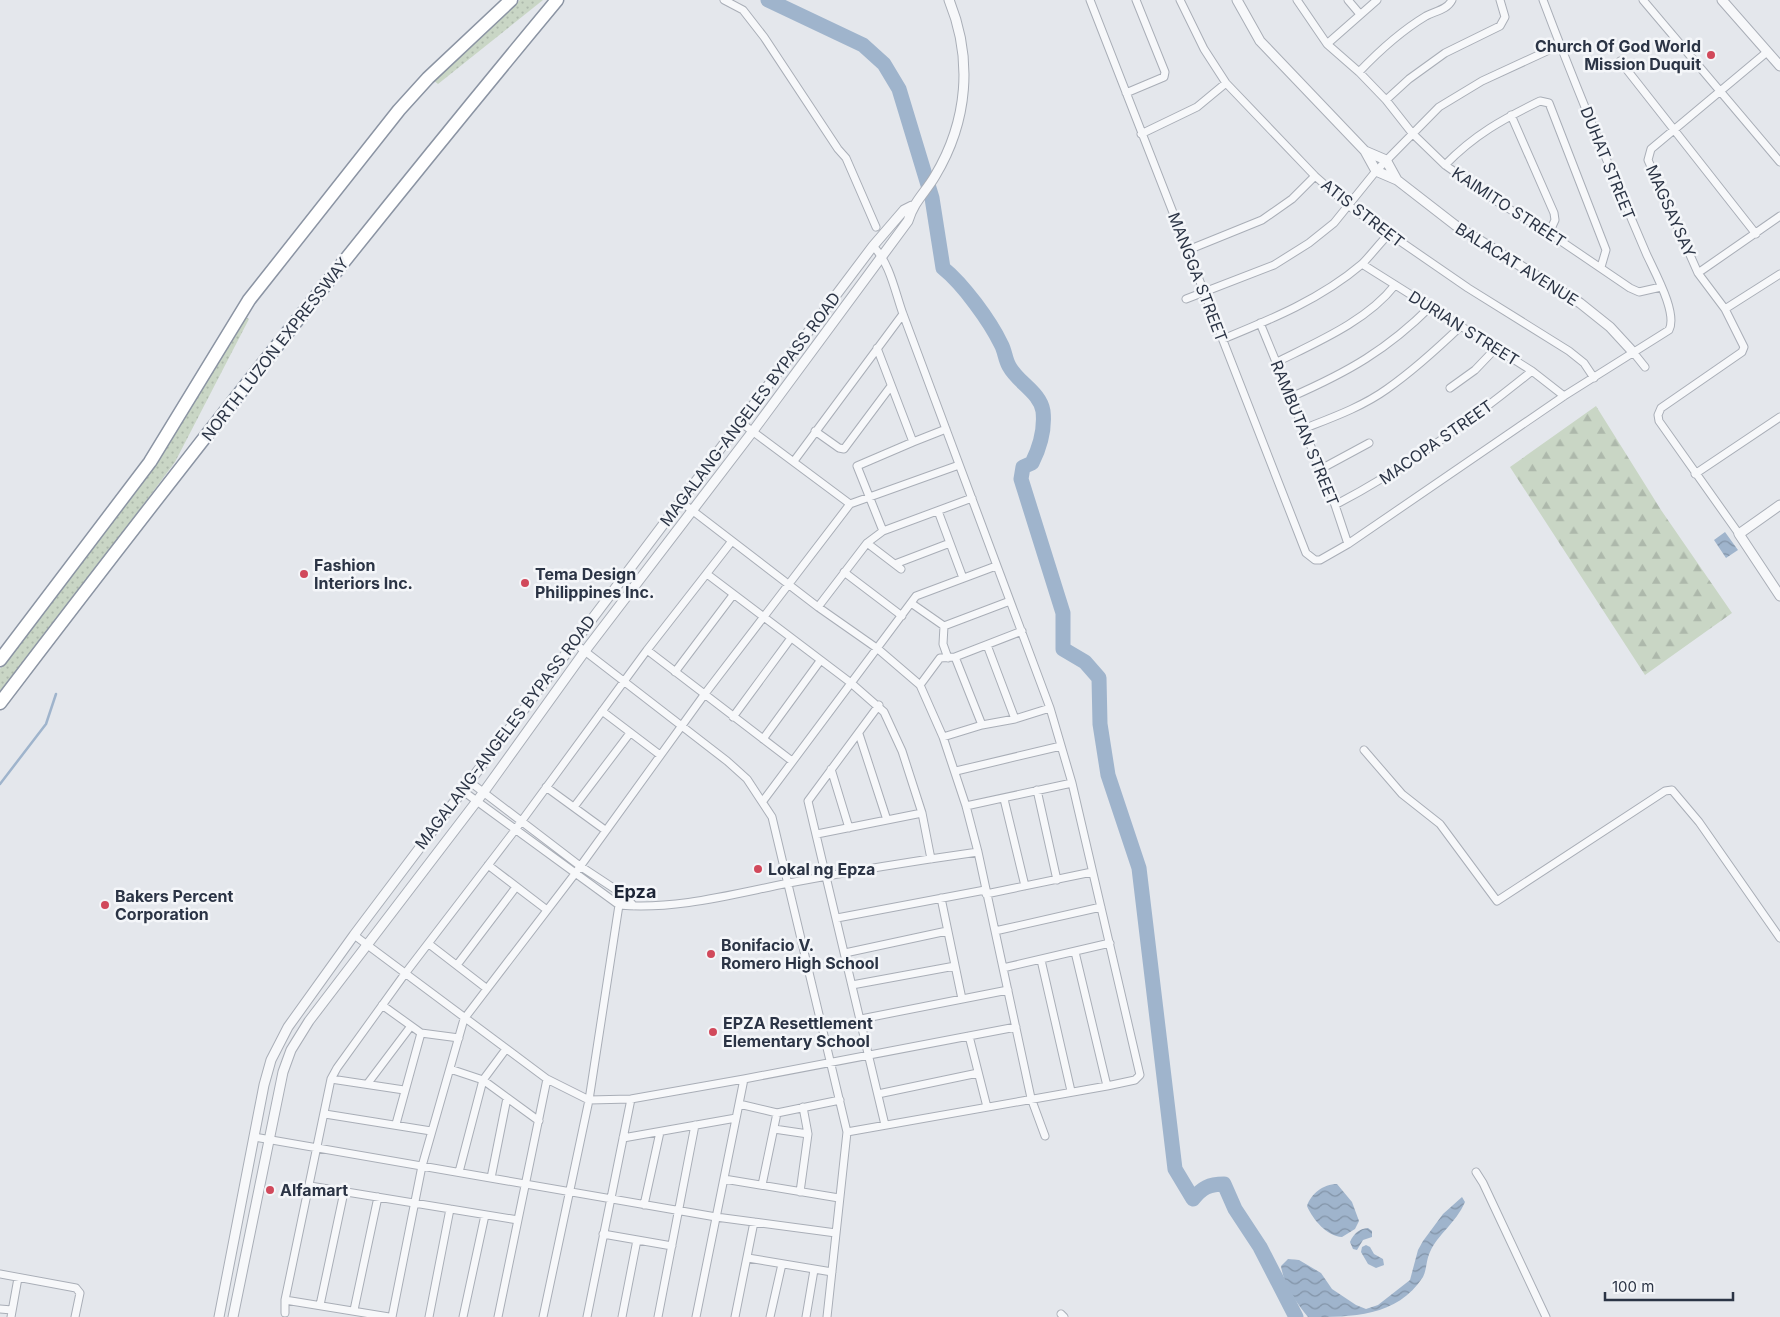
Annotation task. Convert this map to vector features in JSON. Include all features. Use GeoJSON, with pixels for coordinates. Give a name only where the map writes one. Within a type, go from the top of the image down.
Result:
{"type":"FeatureCollection","features":[{"type":"Feature","properties":{"kind":"highway"},"geometry":{"type":"LineString","coordinates":[[0,660],[150,462],[249,300],[400,110],[428,78],[511,0]]}},
{"type":"Feature","properties":{"kind":"highway","name":"NORTH LUZON EXPRESSWAY"},"geometry":{"type":"LineString","coordinates":[[0,703],[177,472],[422,164],[557,0]]}},
{"type":"Feature","properties":{"kind":"street"},"geometry":{"type":"LineString","coordinates":[[724,0],[743,10],[764,37],[819,118],[838,150],[846,158],[876,227]]}},
{"type":"Feature","properties":{"kind":"street","name":"MAGALANG-ANGELES BYPASS ROAD"},"geometry":{"type":"LineString","coordinates":[[233,1317],[283,1072],[291,1050],[309,1020],[483,793],[585,651],[694,510],[908,221],[914,204],[935,176],[955,136],[963,105],[965,79],[962,40],[949,0]]}},
{"type":"Feature","properties":{"kind":"street","name":"MANGGA STREET"},"geometry":{"type":"LineString","coordinates":[[1090,0],[1306,553],[1315,560],[1320,560],[1348,544]]}},
{"type":"Feature","properties":{"kind":"street"},"geometry":{"type":"LineString","coordinates":[[1126,93],[1164,77],[1165,72],[1136,0]]}},
{"type":"Feature","properties":{"kind":"street","name":"ATIS STREET"},"geometry":{"type":"LineString","coordinates":[[1180,0],[1204,49],[1226,83],[1315,176],[1349,206],[1388,235],[1569,351],[1584,363],[1594,378]]}},
{"type":"Feature","properties":{"kind":"street"},"geometry":{"type":"LineString","coordinates":[[1237,0],[1260,41],[1365,151],[1376,171]]}},
{"type":"Feature","properties":{"kind":"street","name":"KAIMITO STREET"},"geometry":{"type":"LineString","coordinates":[[1297,0],[1327,44],[1359,72],[1386,100],[1412,133],[1445,164],[1496,202],[1549,233],[1639,292],[1661,287]]}},
{"type":"Feature","properties":{"kind":"street"},"geometry":{"type":"LineString","coordinates":[[1348,0],[1359,13]]}},
{"type":"Feature","properties":{"kind":"street"},"geometry":{"type":"LineString","coordinates":[[1327,44],[1359,13],[1377,0]]}},
{"type":"Feature","properties":{"kind":"street"},"geometry":{"type":"LineString","coordinates":[[1359,72],[1379,51],[1402,33],[1426,16],[1446,7],[1452,0]]}},
{"type":"Feature","properties":{"kind":"street"},"geometry":{"type":"LineString","coordinates":[[1386,100],[1445,53],[1505,22],[1500,0]]}},
{"type":"Feature","properties":{"kind":"street","name":"DUHAT STREET"},"geometry":{"type":"LineString","coordinates":[[1543,0],[1672,318],[1669,330],[1633,352]]}},
{"type":"Feature","properties":{"kind":"street"},"geometry":{"type":"LineString","coordinates":[[1643,0],[1718,92],[1780,162]]}},
{"type":"Feature","properties":{"kind":"street"},"geometry":{"type":"LineString","coordinates":[[1722,0],[1780,66]]}},
{"type":"Feature","properties":{"kind":"street"},"geometry":{"type":"LineString","coordinates":[[1186,299],[1274,265],[1309,243],[1334,223],[1376,171],[1438,107],[1462,92],[1560,45]]}},
{"type":"Feature","properties":{"kind":"street","name":"MAGSAYSAY"},"geometry":{"type":"LineString","coordinates":[[1695,474],[1659,421],[1658,415],[1661,408],[1742,352],[1742,342],[1725,309],[1698,273],[1648,160],[1651,149],[1767,52]]}},
{"type":"Feature","properties":{"kind":"street"},"geometry":{"type":"LineString","coordinates":[[1620,61],[1756,234]]}},
{"type":"Feature","properties":{"kind":"street"},"geometry":{"type":"LineString","coordinates":[[1141,134],[1197,107],[1226,83]]}},
{"type":"Feature","properties":{"kind":"street"},"geometry":{"type":"LineString","coordinates":[[1445,164],[1467,143],[1511,115],[1540,102],[1549,103],[1606,250],[1601,267]]}},
{"type":"Feature","properties":{"kind":"street"},"geometry":{"type":"LineString","coordinates":[[1511,115],[1554,213],[1555,220],[1549,233]]}},
{"type":"Feature","properties":{"kind":"street"},"geometry":{"type":"LineString","coordinates":[[1365,151],[1386,160]]}},
{"type":"Feature","properties":{"kind":"street","name":"BALACAT AVENUE"},"geometry":{"type":"LineString","coordinates":[[1386,160],[1397,180]]}},
{"type":"Feature","properties":{"kind":"street","name":"BALACAT AVENUE"},"geometry":{"type":"LineString","coordinates":[[1376,171],[1397,180],[1455,225],[1580,303],[1610,327],[1633,352]]}},
{"type":"Feature","properties":{"kind":"street"},"geometry":{"type":"LineString","coordinates":[[1188,250],[1262,220],[1292,199],[1315,176]]}},
{"type":"Feature","properties":{"kind":"street","name":"MAGALANG-ANGELES BYPASS ROAD"},"geometry":{"type":"LineString","coordinates":[[219,1317],[264,1084],[279,1043],[354,935],[573,642],[873,246],[904,210],[914,204]]}},
{"type":"Feature","properties":{"kind":"street"},"geometry":{"type":"LineString","coordinates":[[1698,273],[1780,216]]}},
{"type":"Feature","properties":{"kind":"street"},"geometry":{"type":"LineString","coordinates":[[1222,339],[1260,324],[1319,295],[1362,264],[1388,235]]}},
{"type":"Feature","properties":{"kind":"street"},"geometry":{"type":"LineString","coordinates":[[847,1132],[1107,1086],[1135,1080],[1140,1075],[1072,783],[1050,708],[882,255],[873,246]]}},
{"type":"Feature","properties":{"kind":"street","name":"DURIAN STREET"},"geometry":{"type":"LineString","coordinates":[[1362,264],[1532,370],[1564,396]]}},
{"type":"Feature","properties":{"kind":"street"},"geometry":{"type":"LineString","coordinates":[[1725,309],[1780,274]]}},
{"type":"Feature","properties":{"kind":"street"},"geometry":{"type":"LineString","coordinates":[[1277,362],[1341,328],[1387,295],[1394,285]]}},
{"type":"Feature","properties":{"kind":"street"},"geometry":{"type":"LineString","coordinates":[[1291,397],[1331,380],[1367,359],[1403,334],[1431,306]]}},
{"type":"Feature","properties":{"kind":"street"},"geometry":{"type":"LineString","coordinates":[[794,460],[903,314]]}},
{"type":"Feature","properties":{"kind":"street","name":"RAMBUTAN STREET"},"geometry":{"type":"LineString","coordinates":[[1260,324],[1277,362],[1348,544]]}},
{"type":"Feature","properties":{"kind":"street"},"geometry":{"type":"LineString","coordinates":[[1303,428],[1344,413],[1386,390],[1424,361],[1461,326]]}},
{"type":"Feature","properties":{"kind":"street"},"geometry":{"type":"LineString","coordinates":[[877,348],[913,442]]}},
{"type":"Feature","properties":{"kind":"street"},"geometry":{"type":"LineString","coordinates":[[1450,388],[1475,370],[1496,348]]}},
{"type":"Feature","properties":{"kind":"street"},"geometry":{"type":"LineString","coordinates":[[1348,544],[1564,396],[1633,352],[1645,367]]}},
{"type":"Feature","properties":{"kind":"street","name":"MACOPA STREET"},"geometry":{"type":"LineString","coordinates":[[1334,505],[1374,485],[1445,438],[1532,370]]}},
{"type":"Feature","properties":{"kind":"street"},"geometry":{"type":"LineString","coordinates":[[816,431],[839,448],[844,449],[891,386]]}},
{"type":"Feature","properties":{"kind":"street"},"geometry":{"type":"LineString","coordinates":[[1780,417],[1695,474],[1739,534],[1780,596]]}},
{"type":"Feature","properties":{"kind":"street"},"geometry":{"type":"LineString","coordinates":[[740,422],[794,460],[850,504]]}},
{"type":"Feature","properties":{"kind":"street"},"geometry":{"type":"LineString","coordinates":[[883,531],[857,466],[946,429]]}},
{"type":"Feature","properties":{"kind":"street"},"geometry":{"type":"LineString","coordinates":[[1320,470],[1369,443]]}},
{"type":"Feature","properties":{"kind":"street"},"geometry":{"type":"LineString","coordinates":[[285,1300],[390,1317],[422,1166],[464,1018],[574,875],[704,695],[850,504],[959,465]]}},
{"type":"Feature","properties":{"kind":"street"},"geometry":{"type":"LineString","coordinates":[[818,607],[867,543],[883,531],[972,498]]}},
{"type":"Feature","properties":{"kind":"street"},"geometry":{"type":"LineString","coordinates":[[680,501],[818,607],[878,649],[920,685],[956,771],[966,806],[978,852],[985,892],[1031,1098],[1045,1136]]}},
{"type":"Feature","properties":{"kind":"street"},"geometry":{"type":"LineString","coordinates":[[1739,534],[1780,505]]}},
{"type":"Feature","properties":{"kind":"street"},"geometry":{"type":"LineString","coordinates":[[938,511],[963,578]]}},
{"type":"Feature","properties":{"kind":"street"},"geometry":{"type":"LineString","coordinates":[[285,1313],[285,1300],[331,1079],[404,975],[516,830],[646,650],[732,540]]}},
{"type":"Feature","properties":{"kind":"street"},"geometry":{"type":"LineString","coordinates":[[867,543],[898,567],[950,543]]}},
{"type":"Feature","properties":{"kind":"street"},"geometry":{"type":"LineString","coordinates":[[763,801],[920,593],[996,566]]}},
{"type":"Feature","properties":{"kind":"street"},"geometry":{"type":"LineString","coordinates":[[844,572],[902,616]]}},
{"type":"Feature","properties":{"kind":"street"},"geometry":{"type":"LineString","coordinates":[[706,574],[852,683],[878,706],[894,730],[902,751],[922,813],[931,858]]}},
{"type":"Feature","properties":{"kind":"street"},"geometry":{"type":"LineString","coordinates":[[675,672],[733,595]]}},
{"type":"Feature","properties":{"kind":"street"},"geometry":{"type":"LineString","coordinates":[[944,626],[1010,601]]}},
{"type":"Feature","properties":{"kind":"street"},"geometry":{"type":"LineString","coordinates":[[911,603],[944,626]]}},
{"type":"Feature","properties":{"kind":"street"},"geometry":{"type":"LineString","coordinates":[[944,626],[943,644],[951,657],[982,725]]}},
{"type":"Feature","properties":{"kind":"street"},"geometry":{"type":"LineString","coordinates":[[920,685],[939,659],[987,645],[1022,631]]}},
{"type":"Feature","properties":{"kind":"street"},"geometry":{"type":"LineString","coordinates":[[733,716],[791,638]]}},
{"type":"Feature","properties":{"kind":"street"},"geometry":{"type":"LineString","coordinates":[[573,642],[727,760],[746,779],[763,801],[772,817],[847,1132],[827,1317]]}},
{"type":"Feature","properties":{"kind":"street"},"geometry":{"type":"LineString","coordinates":[[987,645],[1016,719]]}},
{"type":"Feature","properties":{"kind":"street"},"geometry":{"type":"LineString","coordinates":[[646,650],[792,762]]}},
{"type":"Feature","properties":{"kind":"street"},"geometry":{"type":"LineString","coordinates":[[762,739],[820,660]]}},
{"type":"Feature","properties":{"kind":"street"},"geometry":{"type":"LineString","coordinates":[[878,706],[808,800],[885,1125]]}},
{"type":"Feature","properties":{"kind":"street"},"geometry":{"type":"LineString","coordinates":[[943,737],[982,725],[1016,719],[1050,708]]}},
{"type":"Feature","properties":{"kind":"street"},"geometry":{"type":"LineString","coordinates":[[602,711],[660,755]]}},
{"type":"Feature","properties":{"kind":"street"},"geometry":{"type":"LineString","coordinates":[[574,807],[630,733]]}},
{"type":"Feature","properties":{"kind":"street"},"geometry":{"type":"LineString","coordinates":[[859,734],[887,820]]}},
{"type":"Feature","properties":{"kind":"street"},"geometry":{"type":"LineString","coordinates":[[956,771],[1061,746]]}},
{"type":"Feature","properties":{"kind":"street"},"geometry":{"type":"LineString","coordinates":[[1364,750],[1402,794],[1440,824],[1497,901],[1665,790],[1672,790],[1699,822],[1780,938]]}},
{"type":"Feature","properties":{"kind":"street"},"geometry":{"type":"LineString","coordinates":[[832,769],[849,828]]}},
{"type":"Feature","properties":{"kind":"street"},"geometry":{"type":"LineString","coordinates":[[470,782],[580,866],[624,896],[634,906]]}},
{"type":"Feature","properties":{"kind":"street"},"geometry":{"type":"LineString","coordinates":[[966,806],[1072,783]]}},
{"type":"Feature","properties":{"kind":"street"},"geometry":{"type":"LineString","coordinates":[[546,786],[605,830]]}},
{"type":"Feature","properties":{"kind":"street"},"geometry":{"type":"LineString","coordinates":[[1037,790],[1057,880]]}},
{"type":"Feature","properties":{"kind":"street"},"geometry":{"type":"LineString","coordinates":[[463,791],[574,875],[619,905],[648,907],[698,901],[827,876],[978,852]]}},
{"type":"Feature","properties":{"kind":"street"},"geometry":{"type":"LineString","coordinates":[[1004,799],[1025,886]]}},
{"type":"Feature","properties":{"kind":"street"},"geometry":{"type":"LineString","coordinates":[[817,834],[922,813]]}},
{"type":"Feature","properties":{"kind":"street"},"geometry":{"type":"LineString","coordinates":[[488,865],[547,910]]}},
{"type":"Feature","properties":{"kind":"street"},"geometry":{"type":"LineString","coordinates":[[836,918],[941,898],[1025,886],[1092,872]]}},
{"type":"Feature","properties":{"kind":"street"},"geometry":{"type":"LineString","coordinates":[[456,965],[516,887]]}},
{"type":"Feature","properties":{"kind":"street"},"geometry":{"type":"LineString","coordinates":[[543,1317],[589,1100],[619,905],[624,896]]}},
{"type":"Feature","properties":{"kind":"street"},"geometry":{"type":"LineString","coordinates":[[941,898],[962,999]]}},
{"type":"Feature","properties":{"kind":"street"},"geometry":{"type":"LineString","coordinates":[[995,931],[1101,907]]}},
{"type":"Feature","properties":{"kind":"street"},"geometry":{"type":"LineString","coordinates":[[845,953],[947,931]]}},
{"type":"Feature","properties":{"kind":"street"},"geometry":{"type":"LineString","coordinates":[[354,935],[404,975],[547,1079],[589,1100],[631,1099],[869,1057],[1016,1027]]}},
{"type":"Feature","properties":{"kind":"street"},"geometry":{"type":"LineString","coordinates":[[1003,968],[1110,943]]}},
{"type":"Feature","properties":{"kind":"street"},"geometry":{"type":"LineString","coordinates":[[429,944],[486,988]]}},
{"type":"Feature","properties":{"kind":"street"},"geometry":{"type":"LineString","coordinates":[[1075,952],[1107,1086]]}},
{"type":"Feature","properties":{"kind":"street"},"geometry":{"type":"LineString","coordinates":[[1041,960],[1071,1091]]}},
{"type":"Feature","properties":{"kind":"street"},"geometry":{"type":"LineString","coordinates":[[852,985],[955,966]]}},
{"type":"Feature","properties":{"kind":"street"},"geometry":{"type":"LineString","coordinates":[[861,1019],[1008,990]]}},
{"type":"Feature","properties":{"kind":"street"},"geometry":{"type":"LineString","coordinates":[[382,1005],[421,1033],[459,1038]]}},
{"type":"Feature","properties":{"kind":"street"},"geometry":{"type":"LineString","coordinates":[[368,1083],[411,1026]]}},
{"type":"Feature","properties":{"kind":"street"},"geometry":{"type":"LineString","coordinates":[[396,1124],[421,1033]]}},
{"type":"Feature","properties":{"kind":"street"},"geometry":{"type":"LineString","coordinates":[[969,1036],[987,1106]]}},
{"type":"Feature","properties":{"kind":"street"},"geometry":{"type":"LineString","coordinates":[[459,1172],[484,1080],[506,1049]]}},
{"type":"Feature","properties":{"kind":"street"},"geometry":{"type":"LineString","coordinates":[[450,1069],[484,1080],[539,1121]]}},
{"type":"Feature","properties":{"kind":"street"},"geometry":{"type":"LineString","coordinates":[[878,1094],[978,1073]]}},
{"type":"Feature","properties":{"kind":"street"},"geometry":{"type":"LineString","coordinates":[[331,1079],[368,1083],[404,1090]]}},
{"type":"Feature","properties":{"kind":"street"},"geometry":{"type":"LineString","coordinates":[[498,1317],[547,1079]]}},
{"type":"Feature","properties":{"kind":"street"},"geometry":{"type":"LineString","coordinates":[[696,1317],[744,1079]]}},
{"type":"Feature","properties":{"kind":"street"},"geometry":{"type":"LineString","coordinates":[[491,1178],[507,1098]]}},
{"type":"Feature","properties":{"kind":"street"},"geometry":{"type":"LineString","coordinates":[[587,1317],[631,1099]]}},
{"type":"Feature","properties":{"kind":"street"},"geometry":{"type":"LineString","coordinates":[[739,1104],[777,1112],[840,1100]]}},
{"type":"Feature","properties":{"kind":"street"},"geometry":{"type":"LineString","coordinates":[[800,1192],[808,1134],[803,1107]]}},
{"type":"Feature","properties":{"kind":"street"},"geometry":{"type":"LineString","coordinates":[[762,1185],[777,1112]]}},
{"type":"Feature","properties":{"kind":"street"},"geometry":{"type":"LineString","coordinates":[[325,1114],[431,1131]]}},
{"type":"Feature","properties":{"kind":"street"},"geometry":{"type":"LineString","coordinates":[[623,1138],[736,1118]]}},
{"type":"Feature","properties":{"kind":"street"},"geometry":{"type":"LineString","coordinates":[[658,1317],[695,1125]]}},
{"type":"Feature","properties":{"kind":"street"},"geometry":{"type":"LineString","coordinates":[[774,1129],[808,1134]]}},
{"type":"Feature","properties":{"kind":"street"},"geometry":{"type":"LineString","coordinates":[[644,1205],[660,1132]]}},
{"type":"Feature","properties":{"kind":"street"},"geometry":{"type":"LineString","coordinates":[[254,1137],[716,1217],[836,1233]]}},
{"type":"Feature","properties":{"kind":"street"},"geometry":{"type":"LineString","coordinates":[[1476,1172],[1483,1183],[1546,1317]]}},
{"type":"Feature","properties":{"kind":"street"},"geometry":{"type":"LineString","coordinates":[[724,1179],[839,1198]]}},
{"type":"Feature","properties":{"kind":"street"},"geometry":{"type":"LineString","coordinates":[[310,1186],[518,1220]]}},
{"type":"Feature","properties":{"kind":"street"},"geometry":{"type":"LineString","coordinates":[[320,1305],[344,1192]]}},
{"type":"Feature","properties":{"kind":"street"},"geometry":{"type":"LineString","coordinates":[[354,1310],[378,1197]]}},
{"type":"Feature","properties":{"kind":"street"},"geometry":{"type":"LineString","coordinates":[[429,1317],[450,1209]]}},
{"type":"Feature","properties":{"kind":"street"},"geometry":{"type":"LineString","coordinates":[[463,1317],[485,1215]]}},
{"type":"Feature","properties":{"kind":"street"},"geometry":{"type":"LineString","coordinates":[[735,1317],[754,1222]]}},
{"type":"Feature","properties":{"kind":"street"},"geometry":{"type":"LineString","coordinates":[[603,1234],[672,1246]]}},
{"type":"Feature","properties":{"kind":"street"},"geometry":{"type":"LineString","coordinates":[[622,1317],[637,1240]]}},
{"type":"Feature","properties":{"kind":"street"},"geometry":{"type":"LineString","coordinates":[[748,1258],[832,1272]]}},
{"type":"Feature","properties":{"kind":"street"},"geometry":{"type":"LineString","coordinates":[[770,1317],[782,1264]]}},
{"type":"Feature","properties":{"kind":"street"},"geometry":{"type":"LineString","coordinates":[[806,1317],[814,1270]]}},
{"type":"Feature","properties":{"kind":"street"},"geometry":{"type":"LineString","coordinates":[[0,1274],[79,1290],[75,1317]]}},
{"type":"Feature","properties":{"kind":"street"},"geometry":{"type":"LineString","coordinates":[[0,1309],[11,1314],[18,1278]]}},
{"type":"Feature","properties":{"kind":"green space"},"geometry":{"type":"Polygon","coordinates":[[[520,0],[543,0],[438,84],[433,80],[520,0]]]}},
{"type":"Feature","properties":{"kind":"green space"},"geometry":{"type":"Polygon","coordinates":[[[243,315],[249,319],[175,462],[0,698],[0,669],[38,618],[243,315]]]}},
{"type":"Feature","properties":{"kind":"green space"},"geometry":{"type":"Polygon","coordinates":[[[1596,406],[1661,510],[1732,613],[1645,675],[1510,467],[1596,406]]]}},
{"type":"Feature","properties":{"kind":"water"},"geometry":{"type":"Polygon","coordinates":[[[1725,532],[1738,550],[1726,558],[1714,540],[1725,532]]]}},
{"type":"Feature","properties":{"kind":"water"},"geometry":{"type":"Polygon","coordinates":[[[1332,1184],[1337,1184],[1352,1202],[1359,1221],[1355,1229],[1342,1237],[1331,1234],[1321,1226],[1307,1206],[1318,1190],[1332,1184]]]}},
{"type":"Feature","properties":{"kind":"water"},"geometry":{"type":"Polygon","coordinates":[[[1462,1197],[1465,1202],[1457,1216],[1433,1246],[1423,1277],[1400,1300],[1387,1307],[1357,1315],[1308,1317],[1291,1293],[1281,1266],[1288,1259],[1299,1260],[1321,1273],[1332,1289],[1356,1305],[1366,1309],[1378,1305],[1410,1280],[1418,1250],[1423,1241],[1443,1214],[1462,1197]]]}},
{"type":"Feature","properties":{"kind":"water"},"geometry":{"type":"Polygon","coordinates":[[[1368,1228],[1372,1231],[1372,1237],[1363,1240],[1357,1250],[1353,1249],[1350,1242],[1353,1236],[1359,1230],[1368,1228]]]}},
{"type":"Feature","properties":{"kind":"water"},"geometry":{"type":"Polygon","coordinates":[[[1366,1245],[1370,1247],[1374,1254],[1383,1259],[1384,1265],[1376,1268],[1368,1264],[1361,1252],[1362,1247],[1366,1245]]]}},
{"type":"Feature","properties":{"kind":"waterway"},"geometry":{"type":"LineString","coordinates":[[768,0],[863,45],[884,64],[899,89],[932,198],[943,268],[959,283],[983,314],[1001,344],[1009,366],[1038,398],[1041,404],[1043,431],[1040,444],[1032,463],[1023,467],[1021,479],[1063,613],[1063,649],[1085,662],[1099,678],[1100,724],[1108,775],[1139,868],[1175,1169],[1193,1199],[1206,1187],[1224,1184],[1235,1209],[1260,1247],[1296,1317]]}},
{"type":"Feature","properties":{"kind":"waterway"},"geometry":{"type":"LineString","coordinates":[[0,784],[46,724],[56,694]]}},
{"type":"Feature","properties":{"kind":"place","name":"Church Of God World Mission Duquit"},"geometry":{"type":"Point","coordinates":[1711,55]}},
{"type":"Feature","properties":{"kind":"place","name":"Fashion Interiors Inc."},"geometry":{"type":"Point","coordinates":[304,574]}},
{"type":"Feature","properties":{"kind":"place","name":"Tema Design Philippines Inc."},"geometry":{"type":"Point","coordinates":[525,583]}},
{"type":"Feature","properties":{"kind":"place","name":"Lokal ng Epza"},"geometry":{"type":"Point","coordinates":[758,869]}},
{"type":"Feature","properties":{"kind":"place","name":"Bakers Percent Corporation"},"geometry":{"type":"Point","coordinates":[105,905]}},
{"type":"Feature","properties":{"kind":"place","name":"Bonifacio V. Romero High School"},"geometry":{"type":"Point","coordinates":[711,954]}},
{"type":"Feature","properties":{"kind":"place","name":"EPZA Resettlement Elementary School"},"geometry":{"type":"Point","coordinates":[713,1032]}},
{"type":"Feature","properties":{"kind":"place","name":"Alfamart"},"geometry":{"type":"Point","coordinates":[270,1190]}},
{"type":"Feature","properties":{"kind":"district","name":"Epza"},"geometry":{"type":"Point","coordinates":[635,892]}}]}
